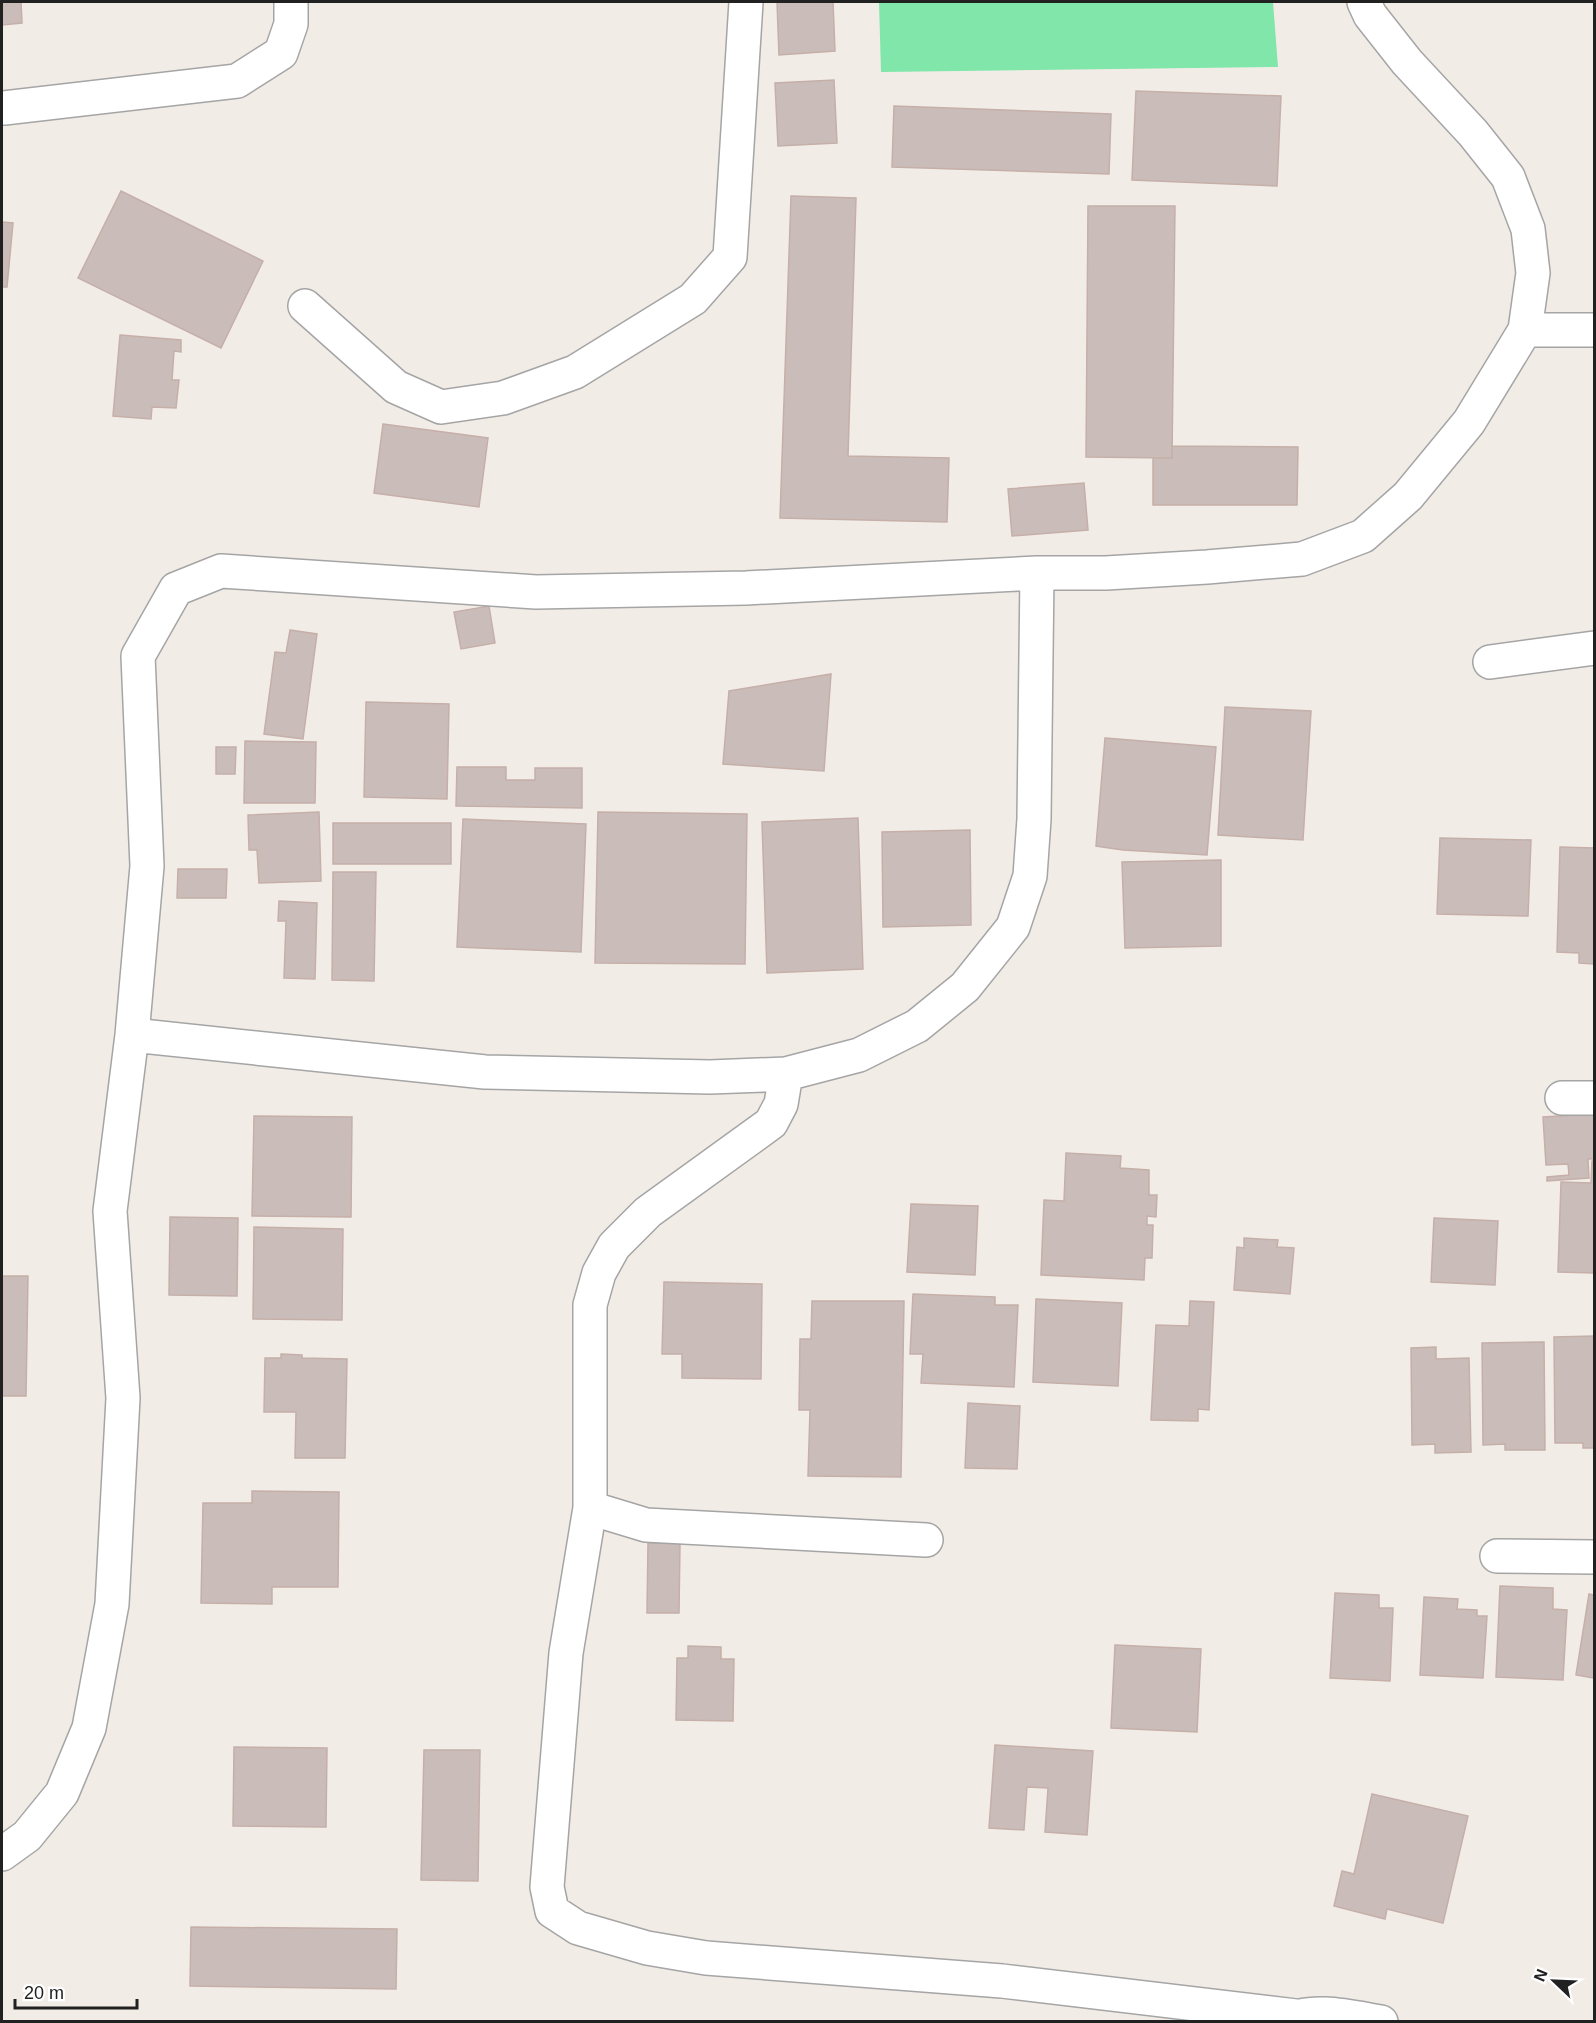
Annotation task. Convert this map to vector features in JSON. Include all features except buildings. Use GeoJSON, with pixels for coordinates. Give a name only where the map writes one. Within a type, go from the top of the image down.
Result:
{"type":"FeatureCollection","features":[{"type":"Feature","properties":{"kind":"street"},"geometry":{"type":"LineString","coordinates":[[4,108],[237,81],[281,52],[291,24],[291,2]]}},
{"type":"Feature","properties":{"kind":"street"},"geometry":{"type":"LineString","coordinates":[[305,306],[396,387],[441,407],[503,398],[575,372],[693,299],[730,257],[746,2]]}},
{"type":"Feature","properties":{"kind":"street"},"geometry":{"type":"LineString","coordinates":[[2,1854],[27,1836],[62,1793],[89,1728],[112,1604],[123,1398],[110,1211],[132,1035],[147,866],[138,656],[176,589],[221,571],[536,592],[746,588],[1037,573],[1128,572],[1302,559],[1363,536],[1408,496],[1468,422],[1525,330],[1533,273],[1528,229],[1508,177],[1473,133],[1407,62],[1370,15],[1364,2]]}},
{"type":"Feature","properties":{"kind":"street"},"geometry":{"type":"LineString","coordinates":[[1525,330],[1594,330]]}},
{"type":"Feature","properties":{"kind":"street"},"geometry":{"type":"LineString","coordinates":[[132,1035],[486,1072],[710,1077],[786,1074],[859,1055],[917,1026],[965,987],[1013,927],[1030,876],[1037,573]]}},
{"type":"Feature","properties":{"kind":"street"},"geometry":{"type":"LineString","coordinates":[[1490,662],[1594,648]]}},
{"type":"Feature","properties":{"kind":"street"},"geometry":{"type":"LineString","coordinates":[[786,1074],[781,1104],[771,1123],[648,1212],[614,1246],[599,1273],[590,1305],[590,1508],[566,1653],[546,1887],[552,1911],[578,1928],[647,1948],[706,1958],[1002,1981],[1292,2019],[1334,2014],[1382,2022]]}},
{"type":"Feature","properties":{"kind":"street"},"geometry":{"type":"LineString","coordinates":[[1562,1098],[1594,1098]]}},
{"type":"Feature","properties":{"kind":"street"},"geometry":{"type":"LineString","coordinates":[[590,1508],[646,1525],[926,1540]]}},
{"type":"Feature","properties":{"kind":"street"},"geometry":{"type":"LineString","coordinates":[[1497,1557],[1594,1557]]}},
{"type":"Feature","properties":{"kind":"green space"},"geometry":{"type":"Polygon","coordinates":[[[879,2],[1273,2],[1278,67],[881,72],[879,2]]]}}]}
